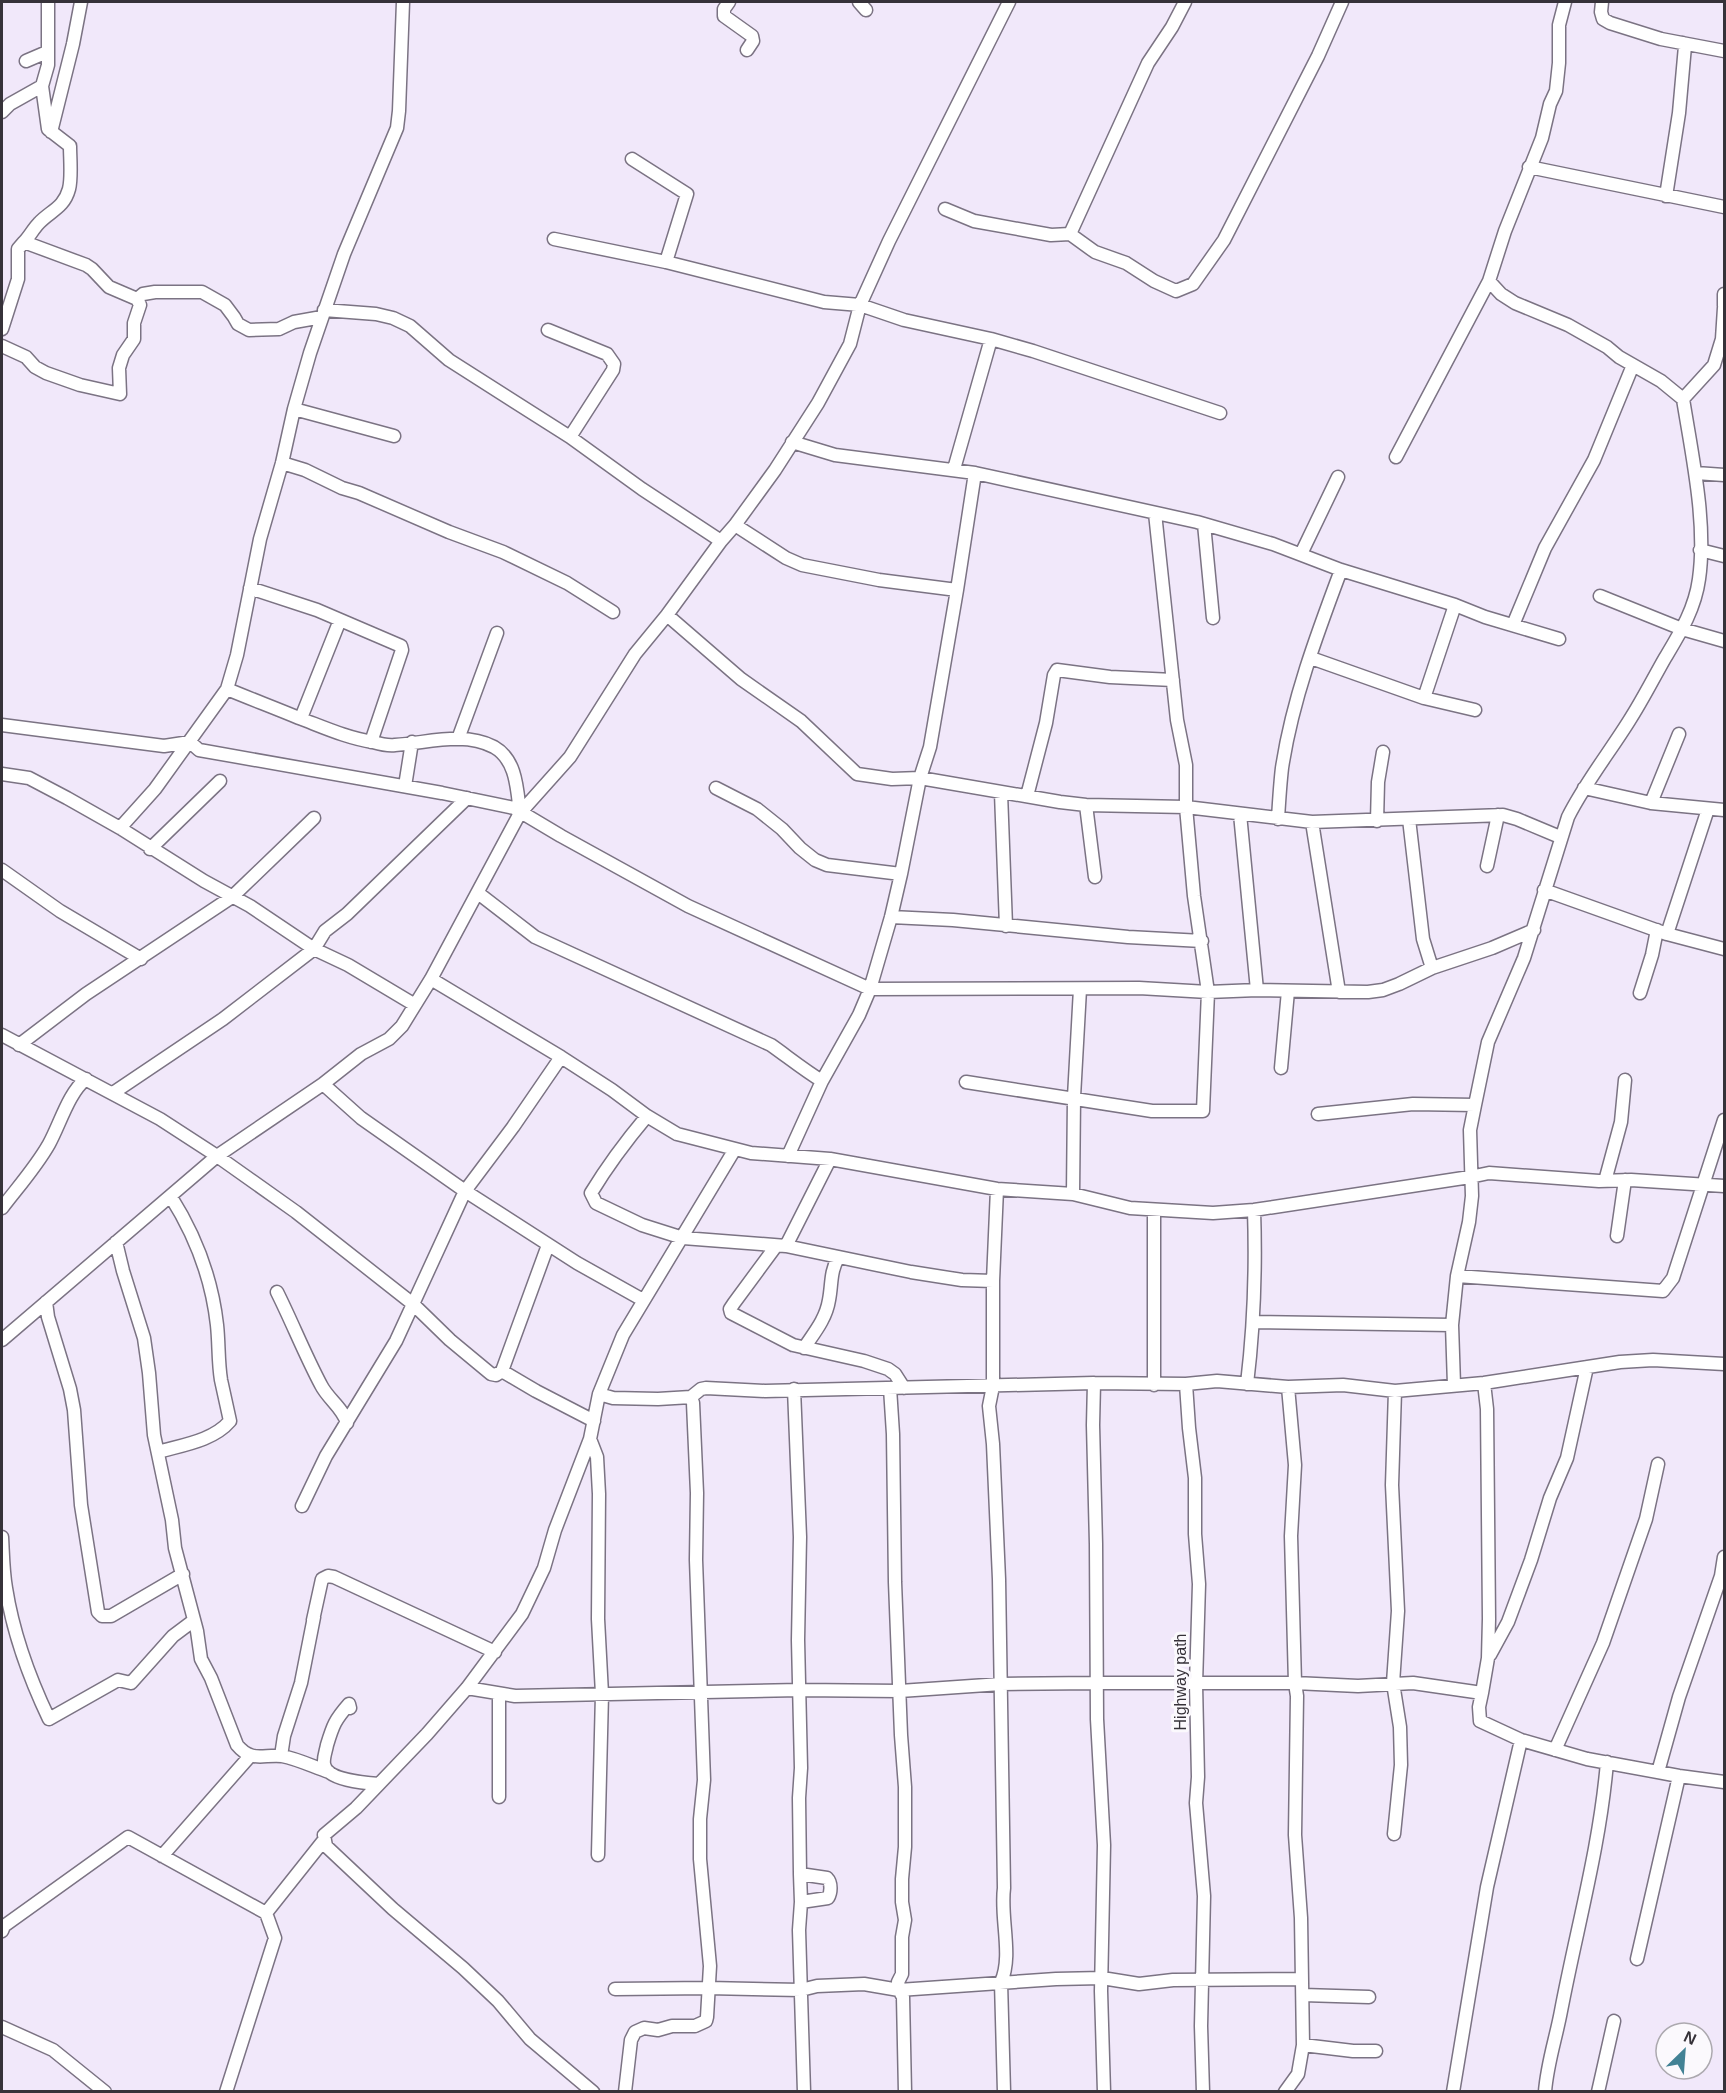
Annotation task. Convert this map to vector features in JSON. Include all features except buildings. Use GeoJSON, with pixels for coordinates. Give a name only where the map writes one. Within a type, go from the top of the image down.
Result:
{"type":"FeatureCollection","features":[{"type":"Feature","properties":{"kind":"street"},"geometry":{"type":"LineString","coordinates":[[2,330],[18,279],[18,249],[29,241],[40,221],[63,203],[69,189],[70,146],[51,132],[47,126],[42,86],[48,65],[48,2]]}},
{"type":"Feature","properties":{"kind":"street"},"geometry":{"type":"LineString","coordinates":[[51,132],[81,2]]}},
{"type":"Feature","properties":{"kind":"street"},"geometry":{"type":"LineString","coordinates":[[120,828],[154,789],[227,689],[237,655],[260,539],[282,464],[294,409],[323,314],[362,210],[397,128],[403,2]]}},
{"type":"Feature","properties":{"kind":"street"},"geometry":{"type":"LineString","coordinates":[[729,2],[724,9],[724,16],[752,36],[753,41],[747,50]]}},
{"type":"Feature","properties":{"kind":"street"},"geometry":{"type":"LineString","coordinates":[[2,1340],[217,1156],[323,1084],[361,1054],[389,1039],[402,1026],[431,979],[520,813],[570,757],[635,654],[735,525],[818,403],[850,344],[860,305],[919,178],[1009,2]]}},
{"type":"Feature","properties":{"kind":"street"},"geometry":{"type":"LineString","coordinates":[[1070,234],[1148,63],[1172,27],[1185,2]]}},
{"type":"Feature","properties":{"kind":"street"},"geometry":{"type":"LineString","coordinates":[[945,209],[974,221],[1051,235],[1070,234],[1095,252],[1126,262],[1176,291],[1193,284],[1224,240],[1246,199],[1318,56],[1342,2]]}},
{"type":"Feature","properties":{"kind":"street"},"geometry":{"type":"LineString","coordinates":[[1396,457],[1489,281],[1505,231],[1542,138],[1550,104],[1556,91],[1559,26],[1565,2]]}},
{"type":"Feature","properties":{"kind":"street"},"geometry":{"type":"LineString","coordinates":[[1602,2],[1603,20],[1610,23],[1660,39],[1725,51]]}},
{"type":"Feature","properties":{"kind":"street"},"geometry":{"type":"LineString","coordinates":[[1666,196],[1679,113],[1685,46],[1683,43]]}},
{"type":"Feature","properties":{"kind":"street"},"geometry":{"type":"LineString","coordinates":[[26,61],[47,52]]}},
{"type":"Feature","properties":{"kind":"street"},"geometry":{"type":"LineString","coordinates":[[2,112],[10,104],[42,86]]}},
{"type":"Feature","properties":{"kind":"street"},"geometry":{"type":"LineString","coordinates":[[632,159],[687,194],[666,262]]}},
{"type":"Feature","properties":{"kind":"street"},"geometry":{"type":"LineString","coordinates":[[1529,167],[1725,207]]}},
{"type":"Feature","properties":{"kind":"street"},"geometry":{"type":"LineString","coordinates":[[554,239],[666,262],[824,302],[860,305],[893,317],[991,339],[1220,412]]}},
{"type":"Feature","properties":{"kind":"street"},"geometry":{"type":"LineString","coordinates":[[2,346],[26,357],[35,367],[46,373],[81,385],[120,394],[119,368],[123,355],[134,339],[134,323],[140,305],[137,299],[112,290],[86,265],[29,241]]}},
{"type":"Feature","properties":{"kind":"street"},"geometry":{"type":"LineString","coordinates":[[1454,1385],[1452,1325],[1457,1276],[1472,1196],[1470,1130],[1488,1042],[1534,930],[1544,890],[1568,817],[1584,788],[1631,719],[1691,611],[1699,580],[1700,550],[1696,473],[1683,399],[1661,381],[1619,357],[1608,347],[1568,325],[1515,303],[1501,294],[1489,281]]}},
{"type":"Feature","properties":{"kind":"street"},"geometry":{"type":"LineString","coordinates":[[137,299],[143,294],[155,292],[202,292],[225,305],[238,324],[249,330],[279,329],[323,314],[376,314],[393,318],[410,326],[449,360],[570,437],[660,502],[721,541]]}},
{"type":"Feature","properties":{"kind":"street"},"geometry":{"type":"LineString","coordinates":[[1683,399],[1714,365],[1722,339],[1725,294]]}},
{"type":"Feature","properties":{"kind":"street"},"geometry":{"type":"LineString","coordinates":[[548,330],[607,354],[614,364],[613,370],[570,437]]}},
{"type":"Feature","properties":{"kind":"street"},"geometry":{"type":"LineString","coordinates":[[954,469],[991,339]]}},
{"type":"Feature","properties":{"kind":"street"},"geometry":{"type":"LineString","coordinates":[[1514,625],[1545,548],[1593,460],[1633,365]]}},
{"type":"Feature","properties":{"kind":"street"},"geometry":{"type":"LineString","coordinates":[[294,409],[394,436]]}},
{"type":"Feature","properties":{"kind":"street"},"geometry":{"type":"LineString","coordinates":[[792,442],[835,455],[975,473],[1204,524],[1238,533],[1341,570],[1559,639]]}},
{"type":"Feature","properties":{"kind":"street"},"geometry":{"type":"LineString","coordinates":[[282,464],[305,470],[342,488],[503,552],[567,583],[613,612]]}},
{"type":"Feature","properties":{"kind":"street"},"geometry":{"type":"LineString","coordinates":[[788,1156],[822,1081],[859,1015],[870,989],[891,917],[920,778],[930,747],[975,473]]}},
{"type":"Feature","properties":{"kind":"street"},"geometry":{"type":"LineString","coordinates":[[1696,473],[1725,475]]}},
{"type":"Feature","properties":{"kind":"street"},"geometry":{"type":"LineString","coordinates":[[1301,554],[1338,477]]}},
{"type":"Feature","properties":{"kind":"street"},"geometry":{"type":"LineString","coordinates":[[966,1082],[1074,1097],[1152,1111],[1203,1111],[1208,992],[1194,896],[1186,807],[1186,765],[1173,680],[1155,513]]}},
{"type":"Feature","properties":{"kind":"street"},"geometry":{"type":"LineString","coordinates":[[1204,524],[1213,618]]}},
{"type":"Feature","properties":{"kind":"street"},"geometry":{"type":"LineString","coordinates":[[735,525],[786,558],[802,565],[879,580],[957,590]]}},
{"type":"Feature","properties":{"kind":"street"},"geometry":{"type":"LineString","coordinates":[[1700,550],[1725,556]]}},
{"type":"Feature","properties":{"kind":"street"},"geometry":{"type":"LineString","coordinates":[[1278,819],[1282,768],[1290,729],[1341,570]]}},
{"type":"Feature","properties":{"kind":"street"},"geometry":{"type":"LineString","coordinates":[[250,588],[317,610],[401,646],[402,650],[371,742]]}},
{"type":"Feature","properties":{"kind":"street"},"geometry":{"type":"LineString","coordinates":[[1600,596],[1682,629],[1725,641]]}},
{"type":"Feature","properties":{"kind":"street"},"geometry":{"type":"LineString","coordinates":[[1424,698],[1455,605]]}},
{"type":"Feature","properties":{"kind":"street"},"geometry":{"type":"LineString","coordinates":[[667,615],[741,679],[801,721],[857,774],[920,778],[1001,793],[1086,805],[1186,807],[1312,822],[1498,815],[1517,819],[1560,837]]}},
{"type":"Feature","properties":{"kind":"street"},"geometry":{"type":"LineString","coordinates":[[301,718],[340,620]]}},
{"type":"Feature","properties":{"kind":"street"},"geometry":{"type":"LineString","coordinates":[[458,739],[497,633]]}},
{"type":"Feature","properties":{"kind":"street"},"geometry":{"type":"LineString","coordinates":[[1311,658],[1424,698],[1476,710]]}},
{"type":"Feature","properties":{"kind":"street"},"geometry":{"type":"LineString","coordinates":[[1027,796],[1057,670],[1110,677],[1173,680]]}},
{"type":"Feature","properties":{"kind":"street"},"geometry":{"type":"LineString","coordinates":[[227,689],[350,737],[371,742],[394,746],[412,742],[458,739],[479,741],[495,748],[507,757],[517,782],[520,813]]}},
{"type":"Feature","properties":{"kind":"street"},"geometry":{"type":"LineString","coordinates":[[2,725],[164,746],[190,741]]}},
{"type":"Feature","properties":{"kind":"street"},"geometry":{"type":"LineString","coordinates":[[1651,803],[1679,734]]}},
{"type":"Feature","properties":{"kind":"street"},"geometry":{"type":"LineString","coordinates":[[190,741],[199,750],[506,806],[688,906],[870,989],[1139,988],[1208,992],[1383,990],[1432,968],[1492,948],[1534,930]]}},
{"type":"Feature","properties":{"kind":"street"},"geometry":{"type":"LineString","coordinates":[[405,786],[412,742]]}},
{"type":"Feature","properties":{"kind":"street"},"geometry":{"type":"LineString","coordinates":[[1377,821],[1378,782],[1383,752]]}},
{"type":"Feature","properties":{"kind":"street"},"geometry":{"type":"LineString","coordinates":[[2,774],[28,778],[47,787],[120,828],[150,849],[314,949],[348,965],[415,1005]]}},
{"type":"Feature","properties":{"kind":"street"},"geometry":{"type":"LineString","coordinates":[[150,849],[220,781]]}},
{"type":"Feature","properties":{"kind":"street"},"geometry":{"type":"LineString","coordinates":[[716,788],[757,809],[815,860],[827,865],[901,874]]}},
{"type":"Feature","properties":{"kind":"street"},"geometry":{"type":"LineString","coordinates":[[1584,788],[1651,803],[1725,810]]}},
{"type":"Feature","properties":{"kind":"street"},"geometry":{"type":"LineString","coordinates":[[1001,793],[1006,926]]}},
{"type":"Feature","properties":{"kind":"street"},"geometry":{"type":"LineString","coordinates":[[112,1093],[223,1019],[314,949],[325,931],[347,914],[467,798]]}},
{"type":"Feature","properties":{"kind":"street"},"geometry":{"type":"LineString","coordinates":[[1086,805],[1095,877]]}},
{"type":"Feature","properties":{"kind":"street"},"geometry":{"type":"LineString","coordinates":[[1640,993],[1652,955],[1708,809]]}},
{"type":"Feature","properties":{"kind":"street"},"geometry":{"type":"LineString","coordinates":[[1240,814],[1257,990]]}},
{"type":"Feature","properties":{"kind":"street"},"geometry":{"type":"LineString","coordinates":[[1486,866],[1498,815]]}},
{"type":"Feature","properties":{"kind":"street"},"geometry":{"type":"LineString","coordinates":[[19,1045],[86,994],[232,897],[314,818]]}},
{"type":"Feature","properties":{"kind":"street"},"geometry":{"type":"LineString","coordinates":[[1409,819],[1423,939],[1432,968]]}},
{"type":"Feature","properties":{"kind":"street"},"geometry":{"type":"LineString","coordinates":[[1312,822],[1340,992]]}},
{"type":"Feature","properties":{"kind":"street"},"geometry":{"type":"LineString","coordinates":[[2,870],[60,910],[141,959]]}},
{"type":"Feature","properties":{"kind":"street"},"geometry":{"type":"LineString","coordinates":[[1544,890],[1662,932],[1725,949]]}},
{"type":"Feature","properties":{"kind":"street"},"geometry":{"type":"LineString","coordinates":[[478,893],[535,937],[771,1045],[800,1068],[822,1081]]}},
{"type":"Feature","properties":{"kind":"street"},"geometry":{"type":"LineString","coordinates":[[891,917],[1202,941]]}},
{"type":"Feature","properties":{"kind":"street"},"geometry":{"type":"LineString","coordinates":[[431,979],[561,1057],[677,1134],[735,1149],[830,1159],[997,1189],[1073,1194],[1130,1208],[1214,1213],[1254,1210],[1489,1173],[1725,1186]]}},
{"type":"Feature","properties":{"kind":"street"},"geometry":{"type":"LineString","coordinates":[[1073,1194],[1074,1097],[1080,989]]}},
{"type":"Feature","properties":{"kind":"street"},"geometry":{"type":"LineString","coordinates":[[1281,1068],[1288,991]]}},
{"type":"Feature","properties":{"kind":"street"},"geometry":{"type":"LineString","coordinates":[[2,1035],[79,1080],[112,1093],[160,1119],[217,1156],[232,1169],[305,1219],[413,1304],[450,1340],[487,1371],[496,1375],[502,1371],[548,1245]]}},
{"type":"Feature","properties":{"kind":"street"},"geometry":{"type":"LineString","coordinates":[[302,1506],[326,1456],[396,1341],[465,1191],[561,1057]]}},
{"type":"Feature","properties":{"kind":"street"},"geometry":{"type":"LineString","coordinates":[[2,1208],[49,1144],[79,1080]]}},
{"type":"Feature","properties":{"kind":"street"},"geometry":{"type":"LineString","coordinates":[[1605,1181],[1621,1122],[1625,1080]]}},
{"type":"Feature","properties":{"kind":"street"},"geometry":{"type":"LineString","coordinates":[[323,1084],[362,1118],[465,1191],[600,1277],[643,1300]]}},
{"type":"Feature","properties":{"kind":"street"},"geometry":{"type":"LineString","coordinates":[[1318,1114],[1413,1104],[1474,1105]]}},
{"type":"Feature","properties":{"kind":"street"},"geometry":{"type":"LineString","coordinates":[[647,1116],[622,1146],[591,1193],[596,1203],[642,1225],[683,1238],[781,1246],[819,1254],[835,1263],[993,1281]]}},
{"type":"Feature","properties":{"kind":"street"},"geometry":{"type":"LineString","coordinates":[[1457,1276],[1663,1291],[1673,1278],[1725,1120]]}},
{"type":"Feature","properties":{"kind":"street"},"geometry":{"type":"LineString","coordinates":[[593,2091],[530,2039],[498,2001],[326,1846],[324,1835],[356,1808],[427,1734],[467,1688],[522,1614],[544,1568],[555,1530],[590,1439],[599,1394],[623,1335],[735,1149]]}},
{"type":"Feature","properties":{"kind":"street"},"geometry":{"type":"LineString","coordinates":[[830,1159],[781,1246],[730,1309],[731,1312],[780,1339],[804,1348],[819,1349],[880,1366],[895,1374],[904,1388]]}},
{"type":"Feature","properties":{"kind":"street"},"geometry":{"type":"LineString","coordinates":[[1617,1236],[1625,1180]]}},
{"type":"Feature","properties":{"kind":"street"},"geometry":{"type":"LineString","coordinates":[[997,1189],[993,1281],[993,1386],[989,1406],[993,1444],[999,1579],[1004,1888],[1002,1901],[1006,1971],[1001,1982],[1004,2091]]}},
{"type":"Feature","properties":{"kind":"street"},"geometry":{"type":"LineString","coordinates":[[158,1452],[195,1442],[223,1430],[230,1421],[221,1379],[217,1324],[210,1286],[185,1218],[171,1197]]}},
{"type":"Feature","properties":{"kind":"street"},"geometry":{"type":"LineString","coordinates":[[1154,1210],[1154,1384]]}},
{"type":"Feature","properties":{"kind":"street"},"geometry":{"type":"LineString","coordinates":[[1247,1384],[1253,1322],[1254,1210]]}},
{"type":"Feature","properties":{"kind":"street"},"geometry":{"type":"LineString","coordinates":[[116,1242],[144,1338],[154,1435],[172,1520],[175,1548],[197,1631],[201,1659],[237,1745],[250,1756],[280,1756],[344,1779],[379,1784]]}},
{"type":"Feature","properties":{"kind":"street"},"geometry":{"type":"LineString","coordinates":[[804,1348],[826,1311],[835,1263]]}},
{"type":"Feature","properties":{"kind":"street"},"geometry":{"type":"LineString","coordinates":[[277,1292],[322,1387],[333,1404],[348,1418]]}},
{"type":"Feature","properties":{"kind":"street"},"geometry":{"type":"LineString","coordinates":[[46,1302],[48,1317],[70,1389],[82,1516],[98,1612],[102,1616],[111,1616],[183,1574]]}},
{"type":"Feature","properties":{"kind":"street"},"geometry":{"type":"LineString","coordinates":[[1253,1322],[1452,1325]]}},
{"type":"Feature","properties":{"kind":"street"},"geometry":{"type":"LineString","coordinates":[[599,1394],[613,1398],[635,1399],[691,1396],[706,1388],[747,1391],[1217,1382],[1288,1387],[1343,1385],[1395,1391],[1484,1383],[1620,1362],[1653,1360],[1725,1364]]}},
{"type":"Feature","properties":{"kind":"street"},"geometry":{"type":"LineString","coordinates":[[1488,1658],[1508,1622],[1531,1560],[1550,1498],[1567,1458],[1587,1367]]}},
{"type":"Feature","properties":{"kind":"street"},"geometry":{"type":"LineString","coordinates":[[502,1371],[594,1421]]}},
{"type":"Feature","properties":{"kind":"street"},"geometry":{"type":"LineString","coordinates":[[1094,1383],[1096,1683],[1104,1845],[1101,1992],[1104,2091]]}},
{"type":"Feature","properties":{"kind":"street"},"geometry":{"type":"LineString","coordinates":[[1484,1383],[1488,1658],[1479,1707],[1480,1721],[1521,1740],[1587,1759],[1725,1782]]}},
{"type":"Feature","properties":{"kind":"street","name":"Highway path"},"geometry":{"type":"LineString","coordinates":[[1186,1384],[1196,1478],[1195,1534],[1199,1584],[1196,1803],[1204,1896],[1201,1980],[1203,2091]]}},
{"type":"Feature","properties":{"kind":"street"},"geometry":{"type":"LineString","coordinates":[[1285,2091],[1298,2074],[1303,2045],[1303,1995],[1295,1835],[1298,1745],[1291,1536],[1295,1465],[1288,1387]]}},
{"type":"Feature","properties":{"kind":"street"},"geometry":{"type":"LineString","coordinates":[[890,1388],[893,1434],[895,1582],[905,1787],[905,1847],[902,1879],[905,1920],[902,1937],[902,1974],[898,1982],[903,1997],[905,2091]]}},
{"type":"Feature","properties":{"kind":"street"},"geometry":{"type":"LineString","coordinates":[[794,1389],[800,1537],[798,1640],[804,2091]]}},
{"type":"Feature","properties":{"kind":"street"},"geometry":{"type":"LineString","coordinates":[[1394,1834],[1401,1765],[1400,1727],[1393,1683],[1398,1611],[1392,1485],[1395,1391]]}},
{"type":"Feature","properties":{"kind":"street"},"geometry":{"type":"LineString","coordinates":[[625,2091],[631,2040],[635,2032],[644,2028],[658,2030],[672,2026],[695,2026],[702,2024],[708,2017],[710,1966],[700,1859],[700,1819],[704,1780],[691,1396]]}},
{"type":"Feature","properties":{"kind":"street"},"geometry":{"type":"LineString","coordinates":[[590,1439],[597,1457],[599,1494],[598,1619],[602,1694],[598,1855]]}},
{"type":"Feature","properties":{"kind":"street"},"geometry":{"type":"LineString","coordinates":[[1555,1750],[1603,1643],[1646,1519],[1658,1464]]}},
{"type":"Feature","properties":{"kind":"street"},"geometry":{"type":"LineString","coordinates":[[2,1537],[4,1588],[32,1685],[49,1719],[117,1680],[131,1683],[172,1636],[193,1621]]}},
{"type":"Feature","properties":{"kind":"street"},"geometry":{"type":"LineString","coordinates":[[1658,1772],[1678,1697],[1721,1576],[1725,1557]]}},
{"type":"Feature","properties":{"kind":"street"},"geometry":{"type":"LineString","coordinates":[[280,1756],[301,1683],[322,1579],[328,1576],[495,1652]]}},
{"type":"Feature","properties":{"kind":"street"},"geometry":{"type":"LineString","coordinates":[[467,1688],[515,1696],[800,1690],[900,1691],[1000,1684],[1295,1683],[1385,1686],[1393,1683],[1413,1683],[1482,1693]]}},
{"type":"Feature","properties":{"kind":"street"},"geometry":{"type":"LineString","coordinates":[[499,1694],[499,1797]]}},
{"type":"Feature","properties":{"kind":"street"},"geometry":{"type":"LineString","coordinates":[[329,1772],[324,1767],[324,1760],[333,1724],[349,1704],[350,1708]]}},
{"type":"Feature","properties":{"kind":"street"},"geometry":{"type":"LineString","coordinates":[[1453,2091],[1489,1880],[1521,1740]]}},
{"type":"Feature","properties":{"kind":"street"},"geometry":{"type":"LineString","coordinates":[[162,1856],[250,1756]]}},
{"type":"Feature","properties":{"kind":"street"},"geometry":{"type":"LineString","coordinates":[[1545,2091],[1547,2069],[1562,2011],[1567,1976],[1595,1857],[1607,1762]]}},
{"type":"Feature","properties":{"kind":"street"},"geometry":{"type":"LineString","coordinates":[[1637,1959],[1679,1776]]}},
{"type":"Feature","properties":{"kind":"street"},"geometry":{"type":"LineString","coordinates":[[2,1931],[4,1926],[128,1837],[266,1913],[275,1938],[226,2091]]}},
{"type":"Feature","properties":{"kind":"street"},"geometry":{"type":"LineString","coordinates":[[266,1913],[324,1840]]}},
{"type":"Feature","properties":{"kind":"street"},"geometry":{"type":"LineString","coordinates":[[801,1874],[827,1878],[830,1881],[831,1893],[828,1898],[801,1902]]}},
{"type":"Feature","properties":{"kind":"street"},"geometry":{"type":"LineString","coordinates":[[615,1989],[708,1993],[801,1990],[817,1986],[864,1984],[899,1990],[1001,1982],[1102,1978],[1120,1979],[1133,1984],[1201,1980],[1302,1979]]}},
{"type":"Feature","properties":{"kind":"street"},"geometry":{"type":"LineString","coordinates":[[708,1993],[739,1997]]}},
{"type":"Feature","properties":{"kind":"street"},"geometry":{"type":"LineString","coordinates":[[1303,1995],[1369,1996]]}},
{"type":"Feature","properties":{"kind":"street"},"geometry":{"type":"LineString","coordinates":[[1598,2091],[1614,2021]]}},
{"type":"Feature","properties":{"kind":"street"},"geometry":{"type":"LineString","coordinates":[[2,2027],[53,2050],[105,2091]]}},
{"type":"Feature","properties":{"kind":"street"},"geometry":{"type":"LineString","coordinates":[[1303,2045],[1353,2051],[1376,2050]]}}]}
